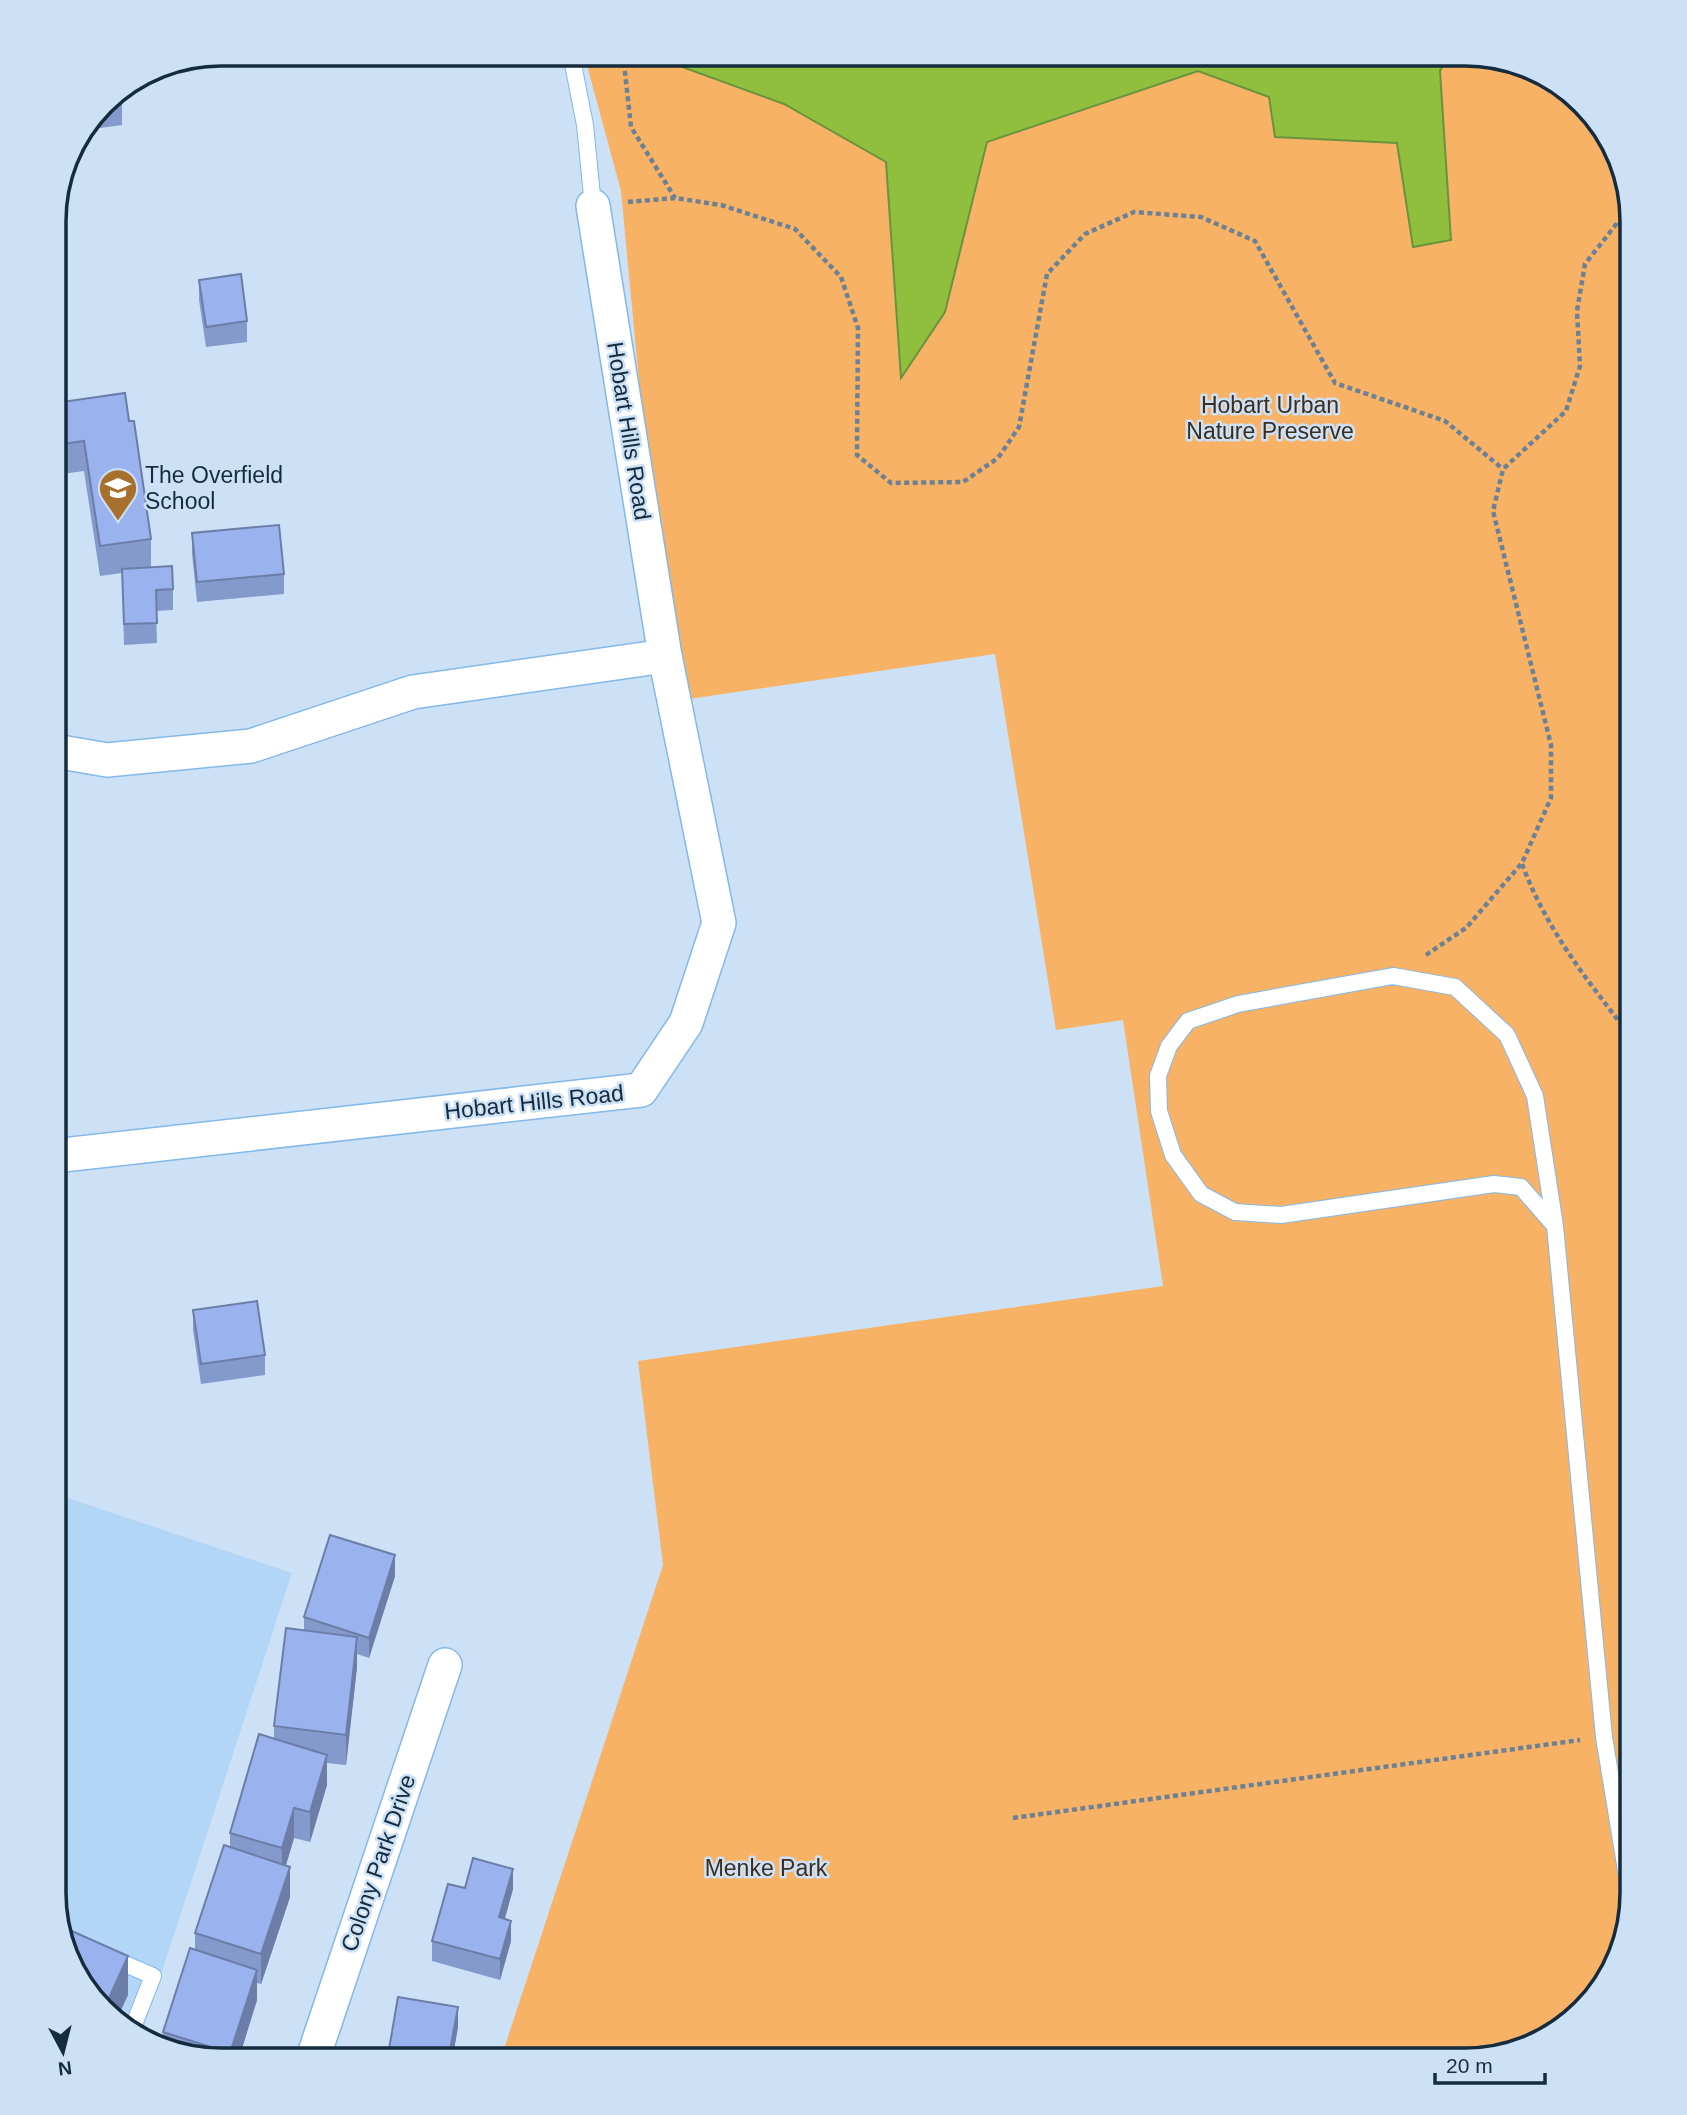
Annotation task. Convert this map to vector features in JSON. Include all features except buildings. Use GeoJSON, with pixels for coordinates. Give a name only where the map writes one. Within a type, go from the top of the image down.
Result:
{"type":"FeatureCollection","features":[{"type":"Feature","properties":{"kind":"street","name":"Hobart Hills Road"},"geometry":{"type":"LineString","coordinates":[[66,1155],[641,1090],[686,1023],[719,923],[665,656],[593,206]]}},
{"type":"Feature","properties":{"kind":"street"},"geometry":{"type":"LineString","coordinates":[[67,753],[107,760],[250,746],[413,692],[665,656]]}},
{"type":"Feature","properties":{"kind":"street","name":"Colony Park Drive"},"geometry":{"type":"LineString","coordinates":[[316,2048],[445,1665]]}},
{"type":"Feature","properties":{"kind":"lane"},"geometry":{"type":"LineString","coordinates":[[573,66],[585,125],[593,206]]}},
{"type":"Feature","properties":{"kind":"lane"},"geometry":{"type":"LineString","coordinates":[[1555,1226],[1521,1187],[1494,1184],[1281,1215],[1235,1212],[1201,1194],[1173,1155],[1159,1111],[1158,1076],[1169,1046],[1188,1020],[1238,1004],[1393,976],[1455,987],[1507,1035],[1535,1096],[1555,1226],[1604,1737],[1620,1834]]}},
{"type":"Feature","properties":{"kind":"lane"},"geometry":{"type":"LineString","coordinates":[[75,1943],[153,1976],[135,2022]]}},
{"type":"Feature","properties":{"kind":"path"},"geometry":{"type":"LineString","coordinates":[[624,66],[631,127],[676,198]]}},
{"type":"Feature","properties":{"kind":"path"},"geometry":{"type":"LineString","coordinates":[[593,206],[676,198],[720,205],[795,229],[841,277],[858,328],[858,454],[891,483],[962,482],[998,458],[1019,427],[1046,274],[1085,234],[1134,212],[1201,217],[1255,241],[1335,383],[1445,421],[1503,469]]}},
{"type":"Feature","properties":{"kind":"path"},"geometry":{"type":"LineString","coordinates":[[1393,976],[1466,928],[1522,863],[1551,798],[1551,745],[1493,511],[1503,469],[1566,411],[1580,366],[1577,311],[1585,264],[1618,222]]}},
{"type":"Feature","properties":{"kind":"path"},"geometry":{"type":"LineString","coordinates":[[1522,863],[1536,901],[1566,954],[1620,1023]]}},
{"type":"Feature","properties":{"kind":"path"},"geometry":{"type":"LineString","coordinates":[[1013,1818],[1604,1737]]}},
{"type":"Feature","properties":{"kind":"shaded area"},"geometry":{"type":"Polygon","coordinates":[[[681,66],[1442,67],[1440,71],[1451,240],[1413,247],[1397,143],[1275,137],[1269,97],[1198,71],[987,142],[945,312],[901,378],[886,162],[784,104],[681,66]]]}},
{"type":"Feature","properties":{"kind":"shaded area"},"geometry":{"type":"Polygon","coordinates":[[[66,1497],[292,1573],[144,2028],[112,2003],[93,1979],[78,1953],[68,1913],[66,1497]]]}},
{"type":"Feature","properties":{"kind":"green space","name":"Hobart Urban Nature Preserve"},"geometry":{"type":"Polygon","coordinates":[[[587,66],[1475,67],[1495,69],[1543,87],[1582,119],[1604,153],[1615,182],[1620,222],[1620,1893],[1615,1933],[1600,1971],[1568,2010],[1525,2037],[1485,2047],[1465,2048],[504,2048],[663,1565],[638,1361],[1163,1286],[1123,1020],[1056,1030],[995,654],[675,701],[665,656],[621,191],[587,66]]]}},
{"type":"Feature","properties":{"kind":"place","name":"The Overfield School"},"geometry":{"type":"Point","coordinates":[118,522]}},
{"type":"Feature","properties":{"kind":"park label","name":"Menke Park"},"geometry":{"type":"Point","coordinates":[766,1868]}}]}
